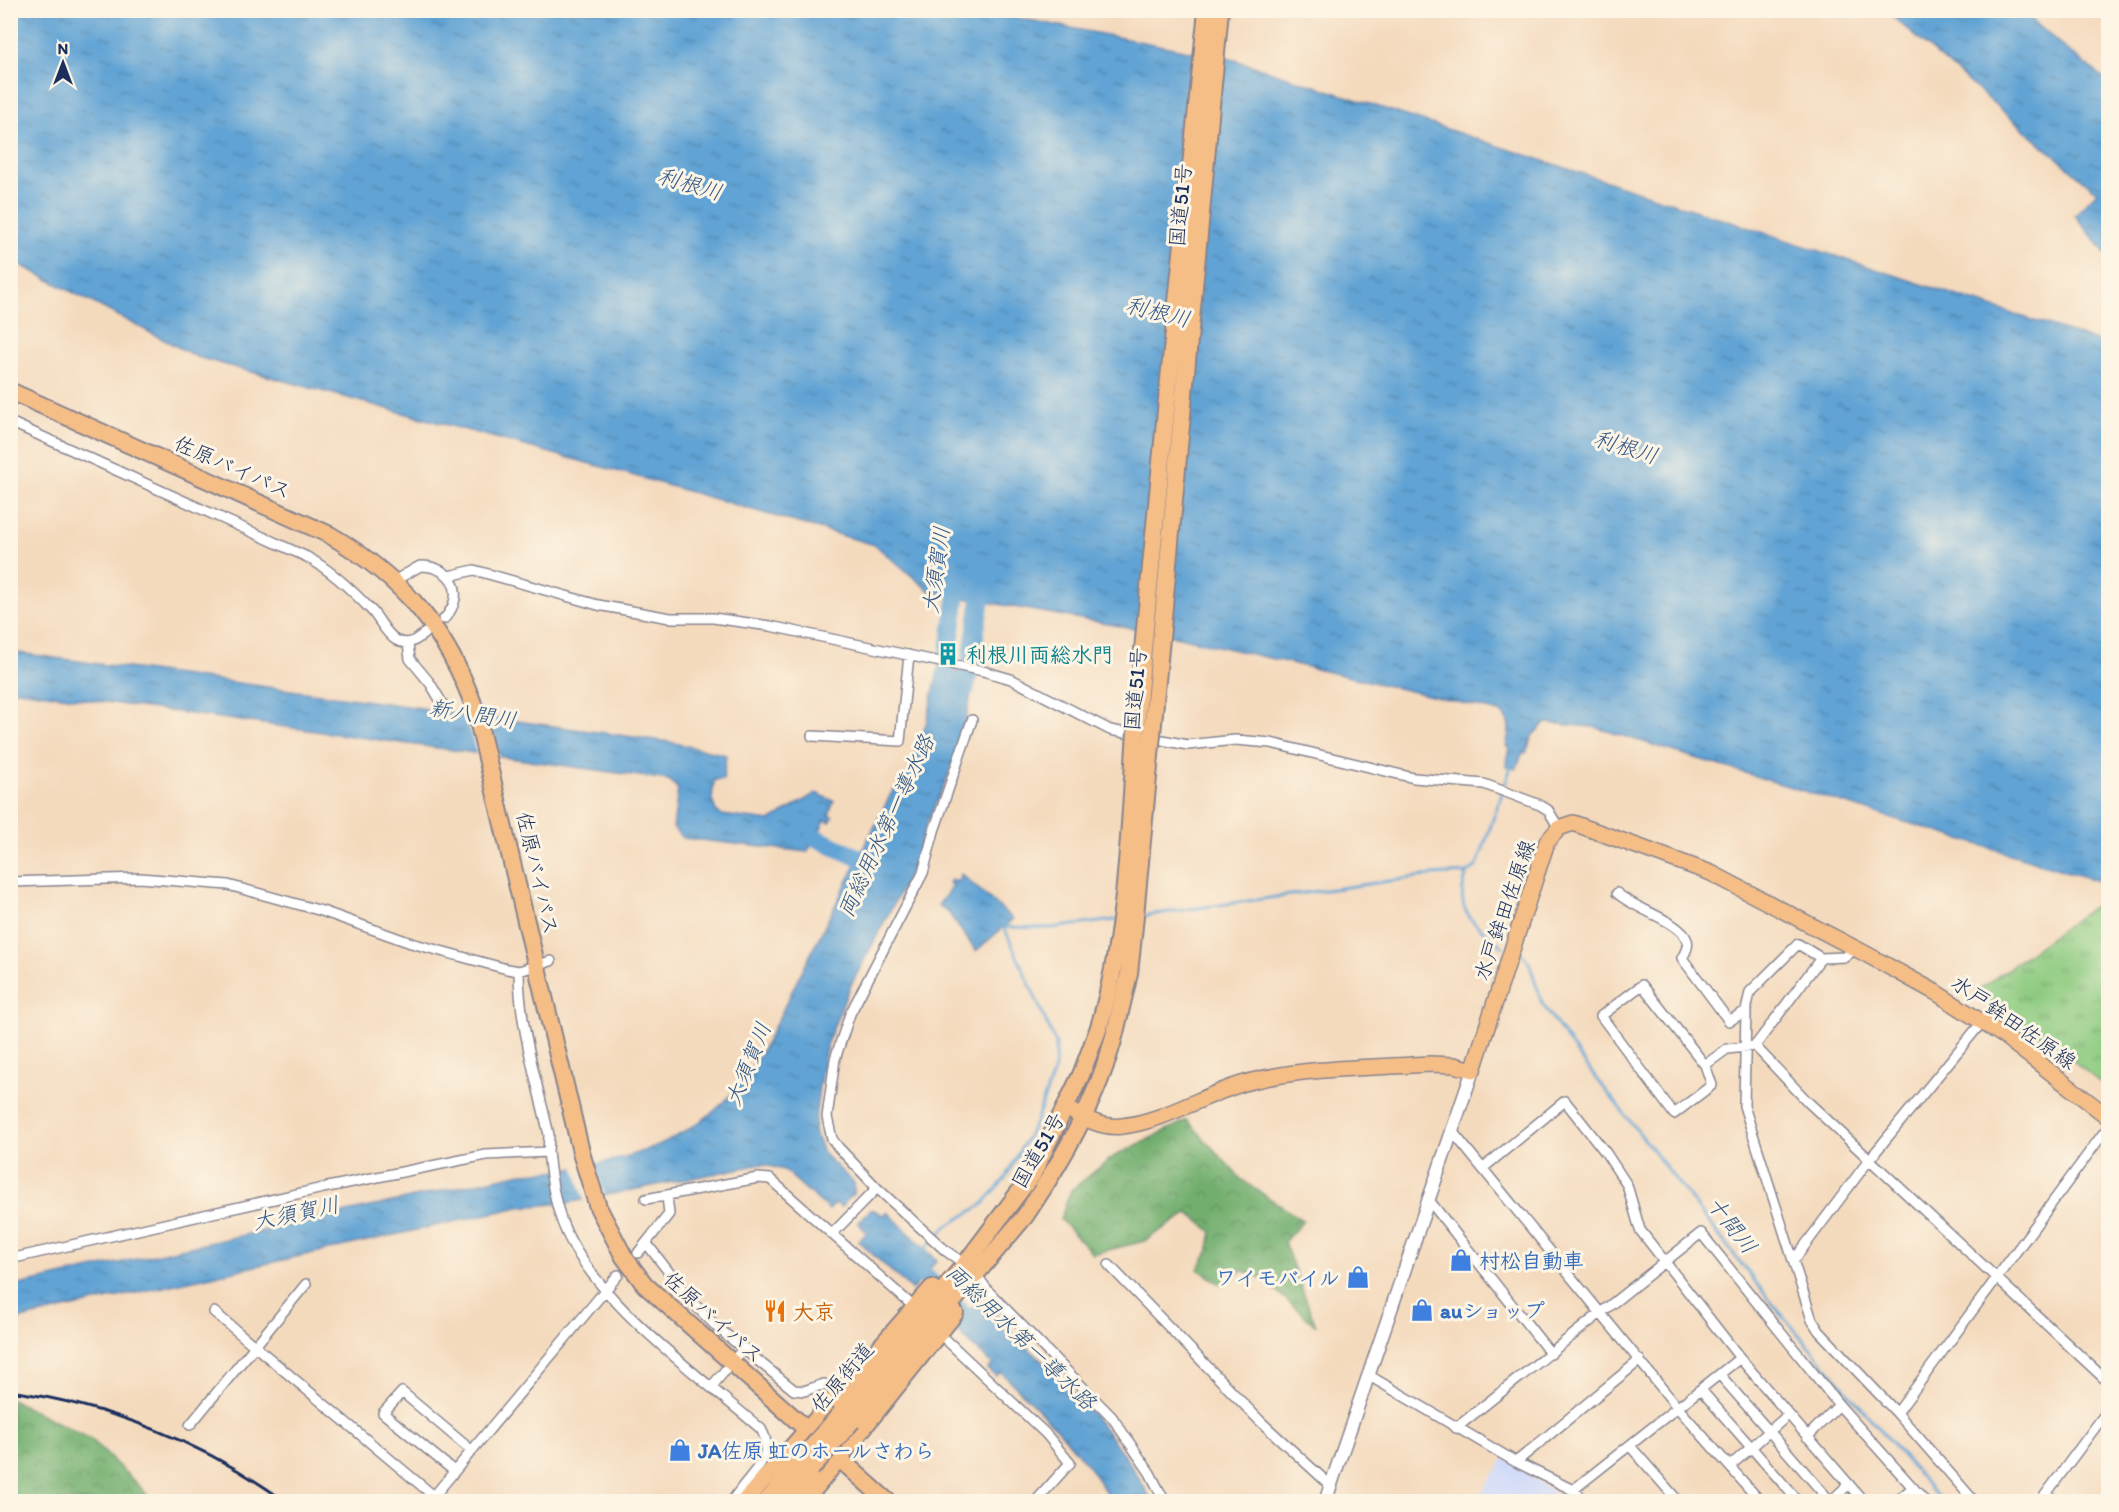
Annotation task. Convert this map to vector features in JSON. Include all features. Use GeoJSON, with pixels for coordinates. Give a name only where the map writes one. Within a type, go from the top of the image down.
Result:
{"type":"FeatureCollection","features":[{"type":"Feature","properties":{"kind":"highway","name":"国道51号"},"geometry":{"type":"LineString","coordinates":[[967,1272],[1003,1243],[1047,1183],[1083,1118],[1102,1075],[1120,924],[1140,678],[1206,10]]}},
{"type":"Feature","properties":{"kind":"highway","name":"国道51号"},"geometry":{"type":"LineString","coordinates":[[967,1272],[1032,1175],[1107,1030],[1129,974],[1220,10]]}},
{"type":"Feature","properties":{"kind":"highway","name":"佐原バイパス"},"geometry":{"type":"LineString","coordinates":[[10,391],[330,535],[359,553],[394,581],[425,615],[452,654],[476,712],[544,963],[582,1156],[598,1207],[624,1257],[645,1285],[888,1502]]}},
{"type":"Feature","properties":{"kind":"highway"},"geometry":{"type":"LineString","coordinates":[[804,1502],[839,1459],[931,1316],[967,1272]]}},
{"type":"Feature","properties":{"kind":"highway"},"geometry":{"type":"LineString","coordinates":[[744,1496],[837,1394],[931,1316],[967,1272]]}},
{"type":"Feature","properties":{"kind":"highway","name":"佐原街道"},"geometry":{"type":"LineString","coordinates":[[766,1502],[806,1465],[931,1316]]}},
{"type":"Feature","properties":{"kind":"highway","name":"佐原街道"},"geometry":{"type":"LineString","coordinates":[[784,1502],[806,1465]]}},
{"type":"Feature","properties":{"kind":"main road","name":"水戸鉾田佐原線"},"geometry":{"type":"LineString","coordinates":[[1473,1070],[1541,858],[1548,842],[1559,828],[1573,823],[1582,824],[1711,873],[1856,948],[1935,992],[2030,1054],[2109,1117]]}},
{"type":"Feature","properties":{"kind":"main road"},"geometry":{"type":"LineString","coordinates":[[1066,1108],[1083,1118],[1106,1126],[1134,1124],[1217,1091],[1278,1076],[1430,1064],[1454,1065],[1473,1070]]}},
{"type":"Feature","properties":{"kind":"street"},"geometry":{"type":"LineString","coordinates":[[10,422],[308,557],[325,567],[364,604],[396,640],[408,644]]}},
{"type":"Feature","properties":{"kind":"street"},"geometry":{"type":"LineString","coordinates":[[394,581],[420,566],[438,568],[449,576],[455,596],[444,619]]}},
{"type":"Feature","properties":{"kind":"street"},"geometry":{"type":"LineString","coordinates":[[449,576],[474,570],[598,605],[670,618],[713,618],[770,626],[978,669],[1011,679],[1104,728],[1188,745],[1235,740],[1272,743],[1414,778],[1484,784],[1540,805],[1548,810],[1559,828]]}},
{"type":"Feature","properties":{"kind":"street"},"geometry":{"type":"LineString","coordinates":[[408,644],[425,633]]}},
{"type":"Feature","properties":{"kind":"street"},"geometry":{"type":"LineString","coordinates":[[408,644],[410,659],[430,682],[442,703]]}},
{"type":"Feature","properties":{"kind":"street"},"geometry":{"type":"LineString","coordinates":[[812,736],[900,741],[909,655]]}},
{"type":"Feature","properties":{"kind":"street"},"geometry":{"type":"LineString","coordinates":[[972,720],[934,831],[923,873],[854,1006],[835,1059],[827,1117],[832,1139],[877,1188],[988,1291],[1112,1417],[1150,1473],[1165,1502]]}},
{"type":"Feature","properties":{"kind":"street"},"geometry":{"type":"LineString","coordinates":[[10,882],[140,878],[228,885],[322,911],[465,959],[519,971],[544,963]]}},
{"type":"Feature","properties":{"kind":"street"},"geometry":{"type":"LineString","coordinates":[[1617,893],[1626,902],[1678,929],[1687,940],[1688,947],[1682,958],[1729,1021],[1746,1011]]}},
{"type":"Feature","properties":{"kind":"street"},"geometry":{"type":"LineString","coordinates":[[1856,948],[1845,957],[1821,958],[1798,944],[1749,992],[1744,1046],[1744,1106],[1748,1127],[1812,1320],[1819,1331],[1897,1413],[1975,1502]]}},
{"type":"Feature","properties":{"kind":"street"},"geometry":{"type":"LineString","coordinates":[[1755,1046],[1821,958]]}},
{"type":"Feature","properties":{"kind":"street"},"geometry":{"type":"LineString","coordinates":[[519,971],[519,991],[549,1135],[548,1156],[561,1218],[578,1252],[605,1289],[647,1332],[761,1429],[767,1440],[768,1451],[744,1496],[730,1502]]}},
{"type":"Feature","properties":{"kind":"street"},"geometry":{"type":"LineString","coordinates":[[1642,985],[1705,1065],[1712,1085],[1674,1114],[1601,1016],[1642,985]]}},
{"type":"Feature","properties":{"kind":"street"},"geometry":{"type":"LineString","coordinates":[[1794,1260],[1869,1160],[1982,1022]]}},
{"type":"Feature","properties":{"kind":"street"},"geometry":{"type":"LineString","coordinates":[[1705,1065],[1727,1049],[1755,1046],[1808,1102],[2109,1383]]}},
{"type":"Feature","properties":{"kind":"street"},"geometry":{"type":"LineString","coordinates":[[1325,1502],[1473,1070]]}},
{"type":"Feature","properties":{"kind":"street"},"geometry":{"type":"LineString","coordinates":[[1483,1168],[1565,1101],[1606,1153],[1627,1185],[1640,1230],[1740,1359],[1864,1502]]}},
{"type":"Feature","properties":{"kind":"street"},"geometry":{"type":"LineString","coordinates":[[1897,1413],[2109,1127]]}},
{"type":"Feature","properties":{"kind":"street"},"geometry":{"type":"LineString","coordinates":[[1452,1131],[1678,1408],[1761,1502]]}},
{"type":"Feature","properties":{"kind":"street"},"geometry":{"type":"LineString","coordinates":[[10,1259],[323,1188],[486,1155],[548,1156]]}},
{"type":"Feature","properties":{"kind":"street"},"geometry":{"type":"LineString","coordinates":[[646,1199],[758,1178],[770,1179],[931,1316],[1046,1434],[1070,1463],[1035,1502]]}},
{"type":"Feature","properties":{"kind":"street"},"geometry":{"type":"LineString","coordinates":[[832,1234],[877,1188]]}},
{"type":"Feature","properties":{"kind":"street"},"geometry":{"type":"LineString","coordinates":[[638,1253],[669,1214],[667,1196]]}},
{"type":"Feature","properties":{"kind":"street"},"geometry":{"type":"LineString","coordinates":[[1428,1199],[1551,1353]]}},
{"type":"Feature","properties":{"kind":"street"},"geometry":{"type":"LineString","coordinates":[[1456,1428],[1701,1233],[1839,1405],[1926,1502]]}},
{"type":"Feature","properties":{"kind":"street"},"geometry":{"type":"LineString","coordinates":[[647,1244],[692,1302],[718,1328],[794,1390],[804,1391],[824,1384],[837,1394]]}},
{"type":"Feature","properties":{"kind":"street"},"geometry":{"type":"LineString","coordinates":[[1109,1265],[1260,1421],[1330,1485]]}},
{"type":"Feature","properties":{"kind":"street"},"geometry":{"type":"LineString","coordinates":[[214,1312],[434,1500],[471,1450],[618,1275]]}},
{"type":"Feature","properties":{"kind":"street"},"geometry":{"type":"LineString","coordinates":[[190,1425],[306,1284]]}},
{"type":"Feature","properties":{"kind":"street"},"geometry":{"type":"LineString","coordinates":[[712,1386],[744,1348]]}},
{"type":"Feature","properties":{"kind":"street"},"geometry":{"type":"LineString","coordinates":[[1573,1490],[1740,1359]]}},
{"type":"Feature","properties":{"kind":"street"},"geometry":{"type":"LineString","coordinates":[[1516,1462],[1640,1360]]}},
{"type":"Feature","properties":{"kind":"street"},"geometry":{"type":"LineString","coordinates":[[1368,1375],[1516,1462],[1573,1490],[1587,1502]]}},
{"type":"Feature","properties":{"kind":"street"},"geometry":{"type":"LineString","coordinates":[[1720,1375],[1830,1501],[1849,1484]]}},
{"type":"Feature","properties":{"kind":"street"},"geometry":{"type":"LineString","coordinates":[[1701,1390],[1799,1502]]}},
{"type":"Feature","properties":{"kind":"street"},"geometry":{"type":"LineString","coordinates":[[454,1471],[383,1413],[402,1392],[471,1450]]}},
{"type":"Feature","properties":{"kind":"street"},"geometry":{"type":"LineString","coordinates":[[1807,1437],[1839,1405]]}},
{"type":"Feature","properties":{"kind":"street"},"geometry":{"type":"LineString","coordinates":[[2040,1502],[2109,1410]]}},
{"type":"Feature","properties":{"kind":"street"},"geometry":{"type":"LineString","coordinates":[[1730,1466],[1788,1415]]}},
{"type":"Feature","properties":{"kind":"street"},"geometry":{"type":"LineString","coordinates":[[1630,1446],[1679,1502]]}},
{"type":"Feature","properties":{"kind":"street"},"geometry":{"type":"LineString","coordinates":[[1896,1502],[1913,1487]]}},
{"type":"Feature","properties":{"kind":"shaded area"},"geometry":{"type":"Polygon","coordinates":[[[1505,1458],[1566,1501],[1475,1502],[1505,1458]]]}},
{"type":"Feature","properties":{"kind":"green space"},"geometry":{"type":"Polygon","coordinates":[[[2108,896],[2108,1089],[2049,1041],[1976,992],[2108,896]]]}},
{"type":"Feature","properties":{"kind":"green space"},"geometry":{"type":"Polygon","coordinates":[[[1187,1120],[1241,1179],[1303,1221],[1284,1242],[1316,1326],[1265,1281],[1242,1270],[1223,1286],[1198,1269],[1208,1252],[1212,1232],[1188,1213],[1144,1241],[1093,1254],[1060,1219],[1071,1190],[1113,1157],[1187,1120]]]}},
{"type":"Feature","properties":{"kind":"green space"},"geometry":{"type":"Polygon","coordinates":[[[11,1399],[91,1439],[152,1501],[20,1502],[11,1498],[11,1399]]]}},
{"type":"Feature","properties":{"kind":"water","name":"利根川"},"geometry":{"type":"Polygon","coordinates":[[[10,11],[984,11],[1235,60],[2108,345],[2108,884],[1594,727],[1545,723],[1532,736],[1526,753],[1523,752],[1516,769],[1506,766],[1510,748],[1506,746],[1509,727],[1507,719],[1500,712],[1175,636],[931,592],[875,545],[628,474],[197,357],[11,260],[10,11]]]}},
{"type":"Feature","properties":{"kind":"water"},"geometry":{"type":"Polygon","coordinates":[[[1886,11],[2022,11],[2069,52],[2108,81],[2108,256],[2075,215],[2097,192],[1886,11]]]}},
{"type":"Feature","properties":{"kind":"water"},"geometry":{"type":"Polygon","coordinates":[[[11,652],[670,742],[726,755],[723,780],[714,780],[712,800],[716,811],[722,815],[770,821],[816,793],[834,801],[829,815],[833,817],[830,822],[825,820],[818,834],[839,844],[835,850],[814,840],[807,852],[683,838],[673,828],[678,789],[669,780],[11,689],[11,652]]]}},
{"type":"Feature","properties":{"kind":"water"},"geometry":{"type":"Polygon","coordinates":[[[939,667],[974,676],[964,731],[948,776],[927,823],[913,867],[848,991],[827,1043],[819,1086],[814,1131],[824,1154],[854,1183],[854,1193],[841,1207],[836,1203],[829,1210],[784,1170],[762,1164],[567,1203],[519,1207],[11,1321],[10,1287],[522,1173],[598,1164],[648,1149],[693,1126],[714,1111],[740,1084],[770,1036],[857,863],[853,861],[857,853],[861,853],[892,792],[907,776],[927,721],[939,667]]]}},
{"type":"Feature","properties":{"kind":"water"},"geometry":{"type":"Polygon","coordinates":[[[961,874],[1013,919],[976,951],[947,911],[938,905],[953,886],[949,883],[951,880],[957,882],[961,874]]]}},
{"type":"Feature","properties":{"kind":"water"},"geometry":{"type":"Polygon","coordinates":[[[872,1209],[883,1215],[887,1212],[937,1260],[912,1290],[858,1241],[867,1233],[858,1222],[872,1209]]]}},
{"type":"Feature","properties":{"kind":"water"},"geometry":{"type":"Polygon","coordinates":[[[979,1300],[1004,1321],[1011,1331],[1089,1410],[1122,1452],[1152,1501],[1111,1501],[1088,1466],[1061,1433],[1001,1372],[996,1376],[988,1369],[993,1364],[954,1329],[979,1300]]]}},
{"type":"Feature","properties":{"kind":"pier"},"geometry":{"type":"Polygon","coordinates":[[[464,711],[488,714],[499,759],[477,756],[464,711]]]}},
{"type":"Feature","properties":{"kind":"pier"},"geometry":{"type":"Polygon","coordinates":[[[594,1161],[606,1199],[585,1203],[574,1166],[594,1161]]]}},
{"type":"Feature","properties":{"kind":"waterway","name":"大須賀川"},"geometry":{"type":"LineString","coordinates":[[943,693],[960,572]]}},
{"type":"Feature","properties":{"kind":"waterway","name":"両総用水第一導水路"},"geometry":{"type":"LineString","coordinates":[[966,688],[985,576]]}},
{"type":"Feature","properties":{"kind":"waterway"},"geometry":{"type":"LineString","coordinates":[[1141,916],[1432,875],[1467,873],[1477,866],[1512,764]]}},
{"type":"Feature","properties":{"kind":"waterway","name":"新八間川"},"geometry":{"type":"LineString","coordinates":[[814,837],[870,863]]}},
{"type":"Feature","properties":{"kind":"waterway","name":"十間川"},"geometry":{"type":"LineString","coordinates":[[1467,873],[1462,899],[1465,909],[1469,917],[1503,947]]}},
{"type":"Feature","properties":{"kind":"waterway"},"geometry":{"type":"LineString","coordinates":[[923,1251],[947,1226],[982,1205],[1004,1180],[1036,1121],[1055,1068],[1056,1044],[1004,927],[1050,928],[1116,920]]}},
{"type":"Feature","properties":{"kind":"waterway","name":"十間川"},"geometry":{"type":"LineString","coordinates":[[1520,952],[1529,962],[1542,1003],[1573,1048],[1771,1302],[1942,1502]]}},
{"type":"Feature","properties":{"kind":"waterway","name":"両総用水第一導水路"},"geometry":{"type":"LineString","coordinates":[[908,1260],[983,1333]]}},
{"type":"Feature","properties":{"kind":"railway"},"geometry":{"type":"LineString","coordinates":[[10,1391],[84,1406],[155,1430],[223,1462],[286,1502]]}},
{"type":"Feature","properties":{"kind":"place","name":"利根川両総水門"},"geometry":{"type":"Point","coordinates":[948,654]}},
{"type":"Feature","properties":{"kind":"place","name":"村松自動車"},"geometry":{"type":"Point","coordinates":[1461,1260]}},
{"type":"Feature","properties":{"kind":"place","name":"ワイモバイル"},"geometry":{"type":"Point","coordinates":[1358,1277]}},
{"type":"Feature","properties":{"kind":"place","name":"auショップ"},"geometry":{"type":"Point","coordinates":[1422,1310]}},
{"type":"Feature","properties":{"kind":"place","name":"大京"},"geometry":{"type":"Point","coordinates":[775,1311]}},
{"type":"Feature","properties":{"kind":"place","name":"JA佐原 虹のホールさわら"},"geometry":{"type":"Point","coordinates":[680,1450]}}]}
